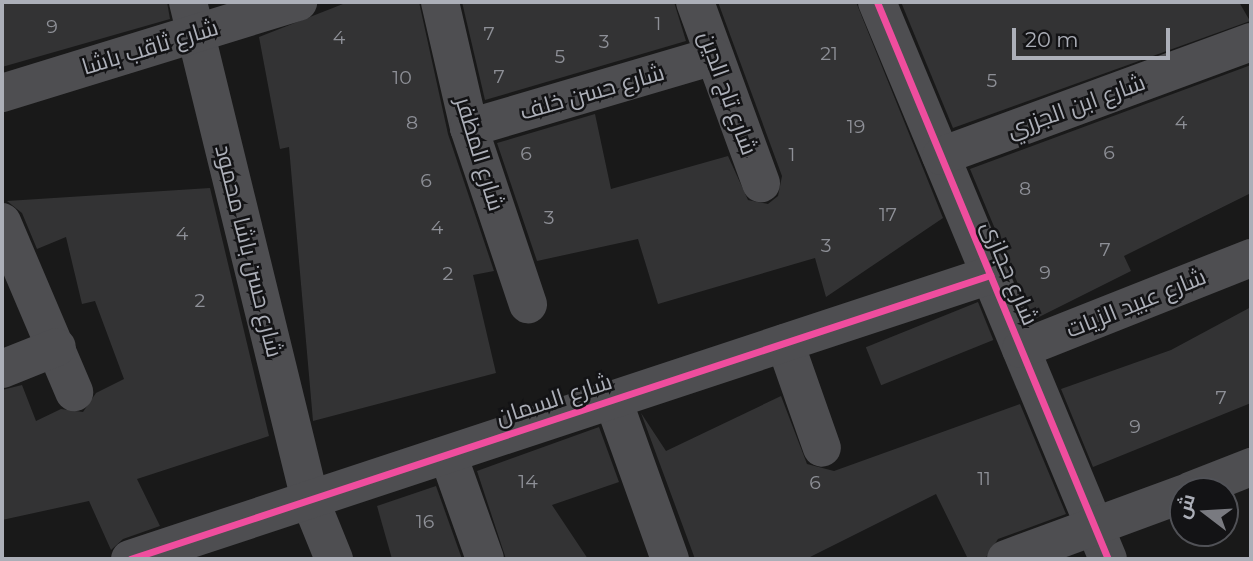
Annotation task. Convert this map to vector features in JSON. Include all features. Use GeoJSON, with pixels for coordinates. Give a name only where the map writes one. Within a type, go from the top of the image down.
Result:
{"type":"FeatureCollection","features":[{"type":"Feature","properties":{"kind":"street","name":"شارع ثاقب باشا"},"geometry":{"type":"LineString","coordinates":[[2,93],[192,17],[298,2]]}},
{"type":"Feature","properties":{"kind":"street","name":"شارع المظفر"},"geometry":{"type":"LineString","coordinates":[[440,2],[469,128],[528,304]]}},
{"type":"Feature","properties":{"kind":"street","name":"شارع تاج الدين"},"geometry":{"type":"LineString","coordinates":[[695,2],[761,183]]}},
{"type":"Feature","properties":{"kind":"street","name":"شارع حجازى"},"geometry":{"type":"LineString","coordinates":[[877,2],[1101,544]]}},
{"type":"Feature","properties":{"kind":"street","name":"شارع حسن باشا محمود"},"geometry":{"type":"LineString","coordinates":[[192,17],[310,500],[334,559]]}},
{"type":"Feature","properties":{"kind":"street","name":"شارع ابن الجزري"},"geometry":{"type":"LineString","coordinates":[[941,156],[1251,42]]}},
{"type":"Feature","properties":{"kind":"street","name":"شارع حسن خلف"},"geometry":{"type":"LineString","coordinates":[[469,128],[715,56]]}},
{"type":"Feature","properties":{"kind":"street"},"geometry":{"type":"LineString","coordinates":[[2,222],[74,392]]}},
{"type":"Feature","properties":{"kind":"street","name":"شارع عبيد الزيات"},"geometry":{"type":"LineString","coordinates":[[1021,349],[1251,258]]}},
{"type":"Feature","properties":{"kind":"street","name":"شارع السمان"},"geometry":{"type":"LineString","coordinates":[[130,559],[990,275]]}},
{"type":"Feature","properties":{"kind":"street"},"geometry":{"type":"LineString","coordinates":[[785,343],[822,448]]}},
{"type":"Feature","properties":{"kind":"street"},"geometry":{"type":"LineString","coordinates":[[2,369],[57,347]]}},
{"type":"Feature","properties":{"kind":"street"},"geometry":{"type":"LineString","coordinates":[[613,400],[670,559]]}},
{"type":"Feature","properties":{"kind":"street"},"geometry":{"type":"LineString","coordinates":[[448,455],[485,559]]}},
{"type":"Feature","properties":{"kind":"street"},"geometry":{"type":"LineString","coordinates":[[1226,477],[1251,467]]}},
{"type":"Feature","properties":{"kind":"street"},"geometry":{"type":"LineString","coordinates":[[1006,559],[1101,544],[1169,503]]}},
{"type":"Feature","properties":{"kind":"building"},"geometry":{"type":"Polygon","coordinates":[[[2,2],[167,2],[170,19],[2,67],[2,2]]]}},
{"type":"Feature","properties":{"kind":"building"},"geometry":{"type":"Polygon","coordinates":[[[348,2],[419,2],[448,134],[494,271],[473,275],[496,373],[313,421],[289,147],[280,149],[259,37],[348,2]]]}},
{"type":"Feature","properties":{"kind":"building"},"geometry":{"type":"Polygon","coordinates":[[[462,2],[674,2],[686,41],[485,100],[462,2]]]}},
{"type":"Feature","properties":{"kind":"building"},"geometry":{"type":"Polygon","coordinates":[[[718,2],[856,2],[943,218],[826,297],[815,258],[658,304],[638,239],[537,261],[497,143],[595,114],[611,189],[728,156],[748,200],[768,204],[778,196],[782,176],[718,2]]]}},
{"type":"Feature","properties":{"kind":"building"},"geometry":{"type":"Polygon","coordinates":[[[901,2],[1239,2],[1250,21],[953,128],[901,2]]]}},
{"type":"Feature","properties":{"kind":"building"},"geometry":{"type":"Polygon","coordinates":[[[1251,65],[1251,193],[1124,256],[1131,271],[1033,320],[970,169],[1251,65]]]}},
{"type":"Feature","properties":{"kind":"building"},"geometry":{"type":"Polygon","coordinates":[[[210,188],[269,436],[137,479],[160,526],[123,539],[111,550],[89,501],[2,520],[2,390],[22,385],[36,421],[61,409],[83,412],[96,393],[124,379],[95,301],[82,304],[66,237],[37,249],[22,213],[7,201],[210,188]]]}},
{"type":"Feature","properties":{"kind":"building"},"geometry":{"type":"Polygon","coordinates":[[[978,302],[993,340],[881,385],[866,347],[978,302]]]}},
{"type":"Feature","properties":{"kind":"building"},"geometry":{"type":"Polygon","coordinates":[[[1251,307],[1251,403],[1093,467],[1061,389],[1171,350],[1251,307]]]}},
{"type":"Feature","properties":{"kind":"building"},"geometry":{"type":"Polygon","coordinates":[[[781,396],[807,464],[834,471],[1020,404],[1066,514],[998,539],[985,559],[968,559],[936,494],[806,559],[695,559],[641,413],[666,451],[781,396]]]}},
{"type":"Feature","properties":{"kind":"building"},"geometry":{"type":"Polygon","coordinates":[[[599,427],[619,482],[552,505],[588,559],[506,559],[477,471],[599,427]]]}},
{"type":"Feature","properties":{"kind":"building"},"geometry":{"type":"Polygon","coordinates":[[[436,486],[462,559],[392,559],[377,506],[436,486]]]}},
{"type":"Feature","properties":{"kind":"cycle path"},"geometry":{"type":"LineString","coordinates":[[877,2],[1108,559]]}},
{"type":"Feature","properties":{"kind":"cycle path"},"geometry":{"type":"LineString","coordinates":[[130,559],[990,275]]}}]}
